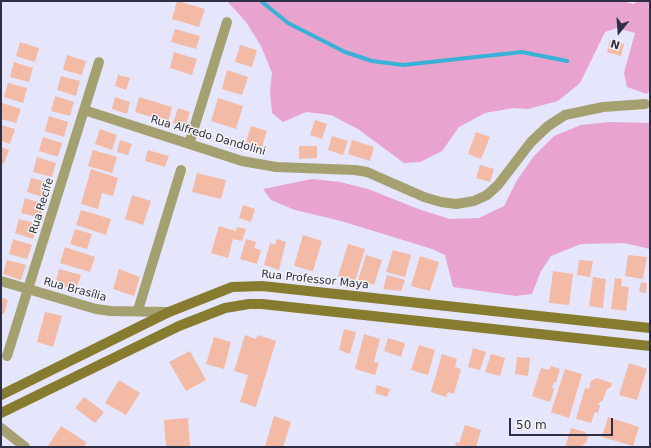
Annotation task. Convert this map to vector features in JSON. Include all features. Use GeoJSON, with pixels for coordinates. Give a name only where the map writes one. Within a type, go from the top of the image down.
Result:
{"type":"FeatureCollection","features":[{"type":"Feature","properties":{"kind":"main road","name":"Rua Professor Maya"},"geometry":{"type":"LineString","coordinates":[[1,395],[169,312],[232,287],[262,286],[650,328]]}},
{"type":"Feature","properties":{"kind":"main road"},"geometry":{"type":"LineString","coordinates":[[318,310],[319,292]]}},
{"type":"Feature","properties":{"kind":"main road"},"geometry":{"type":"LineString","coordinates":[[1,413],[179,326],[225,308],[249,304],[318,310],[650,346]]}},
{"type":"Feature","properties":{"kind":"main road"},"geometry":{"type":"LineString","coordinates":[[440,323],[441,305]]}},
{"type":"Feature","properties":{"kind":"main road"},"geometry":{"type":"LineString","coordinates":[[169,312],[179,326]]}},
{"type":"Feature","properties":{"kind":"main road"},"geometry":{"type":"LineString","coordinates":[[619,343],[621,325]]}},
{"type":"Feature","properties":{"kind":"main road"},"geometry":{"type":"LineString","coordinates":[[79,357],[87,372]]}},
{"type":"Feature","properties":{"kind":"street"},"geometry":{"type":"LineString","coordinates":[[189,144],[226,22]]}},
{"type":"Feature","properties":{"kind":"street","name":"Rua Recife"},"geometry":{"type":"LineString","coordinates":[[7,356],[99,62]]}},
{"type":"Feature","properties":{"kind":"street","name":"Rua Alfredo Dandolini"},"geometry":{"type":"LineString","coordinates":[[84,110],[259,165],[366,172],[424,197],[441,202],[456,204],[474,201],[487,195],[498,185],[531,142],[548,126],[565,115],[603,107],[645,104]]}},
{"type":"Feature","properties":{"kind":"street"},"geometry":{"type":"LineString","coordinates":[[138,310],[181,170]]}},
{"type":"Feature","properties":{"kind":"street","name":"Rua Brasília"},"geometry":{"type":"LineString","coordinates":[[1,281],[96,309],[110,311],[138,310],[169,312]]}},
{"type":"Feature","properties":{"kind":"street"},"geometry":{"type":"LineString","coordinates":[[1,428],[25,447]]}},
{"type":"Feature","properties":{"kind":"shaded area"},"geometry":{"type":"Polygon","coordinates":[[[227,1],[623,1],[633,4],[639,1],[650,1],[650,90],[647,94],[627,87],[624,73],[635,33],[617,28],[605,32],[580,83],[558,101],[528,109],[513,108],[485,113],[459,127],[442,151],[420,162],[404,163],[358,129],[331,115],[306,112],[283,122],[272,113],[270,92],[272,73],[261,46],[246,22],[227,1]]]}},
{"type":"Feature","properties":{"kind":"shaded area"},"geometry":{"type":"Polygon","coordinates":[[[610,122],[650,123],[650,249],[624,243],[581,244],[551,256],[541,271],[532,294],[516,296],[453,287],[445,255],[432,249],[341,221],[295,210],[271,200],[263,189],[312,179],[340,182],[368,189],[421,210],[450,219],[479,218],[504,206],[517,180],[534,156],[554,136],[581,125],[610,122]]]}},
{"type":"Feature","properties":{"kind":"building"},"geometry":{"type":"Polygon","coordinates":[[[177,1],[205,9],[199,27],[172,19],[177,1]]]}},
{"type":"Feature","properties":{"kind":"building"},"geometry":{"type":"Polygon","coordinates":[[[175,29],[200,36],[196,49],[171,42],[175,29]]]}},
{"type":"Feature","properties":{"kind":"building"},"geometry":{"type":"Polygon","coordinates":[[[610,40],[624,44],[621,56],[607,52],[610,40]]]}},
{"type":"Feature","properties":{"kind":"building"},"geometry":{"type":"Polygon","coordinates":[[[20,42],[39,48],[35,62],[16,56],[20,42]]]}},
{"type":"Feature","properties":{"kind":"building"},"geometry":{"type":"Polygon","coordinates":[[[240,45],[257,50],[252,67],[235,62],[240,45]]]}},
{"type":"Feature","properties":{"kind":"building"},"geometry":{"type":"Polygon","coordinates":[[[174,52],[197,59],[192,75],[170,68],[174,52]]]}},
{"type":"Feature","properties":{"kind":"building"},"geometry":{"type":"Polygon","coordinates":[[[67,55],[86,61],[82,75],[63,70],[67,55]]]}},
{"type":"Feature","properties":{"kind":"building"},"geometry":{"type":"Polygon","coordinates":[[[14,62],[33,68],[29,82],[10,77],[14,62]]]}},
{"type":"Feature","properties":{"kind":"building"},"geometry":{"type":"Polygon","coordinates":[[[227,70],[248,77],[242,95],[222,89],[227,70]]]}},
{"type":"Feature","properties":{"kind":"building"},"geometry":{"type":"Polygon","coordinates":[[[118,75],[130,78],[126,90],[115,86],[118,75]]]}},
{"type":"Feature","properties":{"kind":"building"},"geometry":{"type":"Polygon","coordinates":[[[61,76],[80,81],[76,96],[57,90],[61,76]]]}},
{"type":"Feature","properties":{"kind":"building"},"geometry":{"type":"Polygon","coordinates":[[[8,83],[27,88],[23,103],[4,97],[8,83]]]}},
{"type":"Feature","properties":{"kind":"building"},"geometry":{"type":"Polygon","coordinates":[[[55,96],[74,102],[70,116],[51,111],[55,96]]]}},
{"type":"Feature","properties":{"kind":"building"},"geometry":{"type":"Polygon","coordinates":[[[115,97],[130,102],[127,114],[112,109],[115,97]]]}},
{"type":"Feature","properties":{"kind":"building"},"geometry":{"type":"Polygon","coordinates":[[[139,97],[172,107],[168,122],[135,112],[139,97]]]}},
{"type":"Feature","properties":{"kind":"building"},"geometry":{"type":"Polygon","coordinates":[[[218,98],[243,106],[236,129],[211,121],[218,98]]]}},
{"type":"Feature","properties":{"kind":"building"},"geometry":{"type":"Polygon","coordinates":[[[2,103],[21,109],[16,123],[1,119],[2,103]]]}},
{"type":"Feature","properties":{"kind":"building"},"geometry":{"type":"Polygon","coordinates":[[[178,108],[190,112],[185,127],[173,123],[178,108]]]}},
{"type":"Feature","properties":{"kind":"building"},"geometry":{"type":"Polygon","coordinates":[[[49,116],[68,122],[64,137],[45,131],[49,116]]]}},
{"type":"Feature","properties":{"kind":"building"},"geometry":{"type":"Polygon","coordinates":[[[315,120],[327,124],[322,139],[310,135],[315,120]]]}},
{"type":"Feature","properties":{"kind":"building"},"geometry":{"type":"Polygon","coordinates":[[[1,125],[15,129],[10,144],[1,141],[1,125]]]}},
{"type":"Feature","properties":{"kind":"building"},"geometry":{"type":"Polygon","coordinates":[[[251,126],[267,131],[261,150],[245,145],[251,126]]]}},
{"type":"Feature","properties":{"kind":"building"},"geometry":{"type":"Polygon","coordinates":[[[100,129],[117,135],[112,150],[95,144],[100,129]]]}},
{"type":"Feature","properties":{"kind":"building"},"geometry":{"type":"Polygon","coordinates":[[[476,132],[490,137],[481,159],[468,154],[476,132]]]}},
{"type":"Feature","properties":{"kind":"building"},"geometry":{"type":"Polygon","coordinates":[[[332,136],[348,141],[343,155],[328,150],[332,136]]]}},
{"type":"Feature","properties":{"kind":"building"},"geometry":{"type":"Polygon","coordinates":[[[43,137],[62,143],[58,157],[39,151],[43,137]]]}},
{"type":"Feature","properties":{"kind":"building"},"geometry":{"type":"Polygon","coordinates":[[[120,140],[132,144],[128,155],[117,152],[120,140]]]}},
{"type":"Feature","properties":{"kind":"building"},"geometry":{"type":"Polygon","coordinates":[[[352,140],[374,147],[370,161],[348,154],[352,140]]]}},
{"type":"Feature","properties":{"kind":"building"},"geometry":{"type":"Polygon","coordinates":[[[299,146],[317,146],[317,158],[299,159],[299,146]]]}},
{"type":"Feature","properties":{"kind":"building"},"geometry":{"type":"Polygon","coordinates":[[[1,147],[9,150],[4,164],[1,163],[1,147]]]}},
{"type":"Feature","properties":{"kind":"building"},"geometry":{"type":"Polygon","coordinates":[[[93,150],[117,157],[112,173],[88,166],[93,150]]]}},
{"type":"Feature","properties":{"kind":"building"},"geometry":{"type":"Polygon","coordinates":[[[148,150],[169,156],[165,167],[145,161],[148,150]]]}},
{"type":"Feature","properties":{"kind":"building"},"geometry":{"type":"Polygon","coordinates":[[[37,157],[56,163],[52,177],[33,172],[37,157]]]}},
{"type":"Feature","properties":{"kind":"building"},"geometry":{"type":"Polygon","coordinates":[[[480,165],[494,169],[490,182],[476,178],[480,165]]]}},
{"type":"Feature","properties":{"kind":"building"},"geometry":{"type":"Polygon","coordinates":[[[91,169],[118,178],[113,196],[102,193],[98,209],[81,204],[91,169]]]}},
{"type":"Feature","properties":{"kind":"building"},"geometry":{"type":"Polygon","coordinates":[[[197,173],[226,180],[221,199],[192,192],[197,173]]]}},
{"type":"Feature","properties":{"kind":"building"},"geometry":{"type":"Polygon","coordinates":[[[31,178],[50,183],[46,198],[27,192],[31,178]]]}},
{"type":"Feature","properties":{"kind":"building"},"geometry":{"type":"Polygon","coordinates":[[[132,195],[151,201],[143,225],[125,219],[132,195]]]}},
{"type":"Feature","properties":{"kind":"building"},"geometry":{"type":"Polygon","coordinates":[[[25,198],[44,204],[40,218],[21,213],[25,198]]]}},
{"type":"Feature","properties":{"kind":"building"},"geometry":{"type":"Polygon","coordinates":[[[243,205],[255,209],[251,222],[239,218],[243,205]]]}},
{"type":"Feature","properties":{"kind":"building"},"geometry":{"type":"Polygon","coordinates":[[[81,210],[111,219],[106,235],[76,225],[81,210]]]}},
{"type":"Feature","properties":{"kind":"building"},"geometry":{"type":"Polygon","coordinates":[[[19,219],[38,224],[33,239],[15,233],[19,219]]]}},
{"type":"Feature","properties":{"kind":"building"},"geometry":{"type":"Polygon","coordinates":[[[219,226],[236,231],[237,227],[246,229],[242,241],[233,239],[228,258],[211,253],[219,226]]]}},
{"type":"Feature","properties":{"kind":"building"},"geometry":{"type":"Polygon","coordinates":[[[75,229],[92,234],[87,249],[70,244],[75,229]]]}},
{"type":"Feature","properties":{"kind":"building"},"geometry":{"type":"Polygon","coordinates":[[[303,235],[322,241],[313,271],[294,266],[303,235]]]}},
{"type":"Feature","properties":{"kind":"building"},"geometry":{"type":"Polygon","coordinates":[[[13,239],[32,245],[27,259],[9,254],[13,239]]]}},
{"type":"Feature","properties":{"kind":"building"},"geometry":{"type":"Polygon","coordinates":[[[246,239],[256,242],[254,248],[261,250],[257,264],[240,259],[246,239]]]}},
{"type":"Feature","properties":{"kind":"building"},"geometry":{"type":"Polygon","coordinates":[[[277,239],[286,242],[279,270],[264,265],[270,243],[275,245],[277,239]]]}},
{"type":"Feature","properties":{"kind":"building"},"geometry":{"type":"Polygon","coordinates":[[[348,244],[365,249],[355,281],[338,276],[348,244]]]}},
{"type":"Feature","properties":{"kind":"building"},"geometry":{"type":"Polygon","coordinates":[[[65,247],[95,257],[90,272],[60,263],[65,247]]]}},
{"type":"Feature","properties":{"kind":"building"},"geometry":{"type":"Polygon","coordinates":[[[393,250],[411,255],[405,277],[386,272],[393,250]]]}},
{"type":"Feature","properties":{"kind":"building"},"geometry":{"type":"Polygon","coordinates":[[[366,255],[382,260],[374,285],[358,280],[366,255]]]}},
{"type":"Feature","properties":{"kind":"building"},"geometry":{"type":"Polygon","coordinates":[[[628,255],[647,257],[643,279],[625,276],[628,255]]]}},
{"type":"Feature","properties":{"kind":"building"},"geometry":{"type":"Polygon","coordinates":[[[420,256],[439,262],[430,291],[411,286],[420,256]]]}},
{"type":"Feature","properties":{"kind":"building"},"geometry":{"type":"Polygon","coordinates":[[[7,260],[26,265],[21,280],[3,274],[7,260]]]}},
{"type":"Feature","properties":{"kind":"building"},"geometry":{"type":"Polygon","coordinates":[[[579,260],[593,261],[590,277],[577,275],[579,260]]]}},
{"type":"Feature","properties":{"kind":"building"},"geometry":{"type":"Polygon","coordinates":[[[59,269],[81,275],[76,290],[55,284],[59,269]]]}},
{"type":"Feature","properties":{"kind":"building"},"geometry":{"type":"Polygon","coordinates":[[[119,269],[140,277],[134,296],[113,289],[119,269]]]}},
{"type":"Feature","properties":{"kind":"building"},"geometry":{"type":"Polygon","coordinates":[[[553,271],[573,274],[569,305],[549,303],[553,271]]]}},
{"type":"Feature","properties":{"kind":"building"},"geometry":{"type":"Polygon","coordinates":[[[387,275],[405,280],[401,291],[383,289],[387,275]]]}},
{"type":"Feature","properties":{"kind":"building"},"geometry":{"type":"Polygon","coordinates":[[[593,277],[606,279],[603,308],[589,306],[593,277]]]}},
{"type":"Feature","properties":{"kind":"building"},"geometry":{"type":"Polygon","coordinates":[[[615,278],[622,279],[621,286],[629,287],[626,311],[611,309],[615,278]]]}},
{"type":"Feature","properties":{"kind":"building"},"geometry":{"type":"Polygon","coordinates":[[[641,282],[647,283],[646,293],[639,292],[641,282]]]}},
{"type":"Feature","properties":{"kind":"building"},"geometry":{"type":"Polygon","coordinates":[[[1,297],[8,300],[4,314],[1,313],[1,297]]]}},
{"type":"Feature","properties":{"kind":"building"},"geometry":{"type":"Polygon","coordinates":[[[45,312],[62,316],[53,347],[37,342],[45,312]]]}},
{"type":"Feature","properties":{"kind":"building"},"geometry":{"type":"Polygon","coordinates":[[[344,329],[356,332],[350,354],[339,350],[344,329]]]}},
{"type":"Feature","properties":{"kind":"building"},"geometry":{"type":"Polygon","coordinates":[[[364,334],[380,339],[374,362],[379,363],[375,375],[355,369],[364,334]]]}},
{"type":"Feature","properties":{"kind":"building"},"geometry":{"type":"Polygon","coordinates":[[[245,335],[256,339],[258,335],[276,341],[256,407],[240,402],[248,375],[234,371],[245,335]]]}},
{"type":"Feature","properties":{"kind":"building"},"geometry":{"type":"Polygon","coordinates":[[[214,337],[231,342],[224,369],[206,364],[214,337]]]}},
{"type":"Feature","properties":{"kind":"building"},"geometry":{"type":"Polygon","coordinates":[[[388,338],[405,343],[401,357],[384,351],[388,338]]]}},
{"type":"Feature","properties":{"kind":"building"},"geometry":{"type":"Polygon","coordinates":[[[419,345],[435,350],[428,375],[411,370],[419,345]]]}},
{"type":"Feature","properties":{"kind":"building"},"geometry":{"type":"Polygon","coordinates":[[[473,348],[486,352],[480,370],[468,367],[473,348]]]}},
{"type":"Feature","properties":{"kind":"building"},"geometry":{"type":"Polygon","coordinates":[[[190,351],[206,380],[186,391],[169,362],[190,351]]]}},
{"type":"Feature","properties":{"kind":"building"},"geometry":{"type":"Polygon","coordinates":[[[442,354],[457,359],[455,367],[461,369],[454,394],[448,392],[446,397],[431,392],[442,354]]]}},
{"type":"Feature","properties":{"kind":"building"},"geometry":{"type":"Polygon","coordinates":[[[491,354],[505,358],[500,376],[485,372],[491,354]]]}},
{"type":"Feature","properties":{"kind":"building"},"geometry":{"type":"Polygon","coordinates":[[[517,357],[530,358],[528,376],[515,374],[517,357]]]}},
{"type":"Feature","properties":{"kind":"building"},"geometry":{"type":"Polygon","coordinates":[[[629,363],[647,369],[637,400],[619,395],[629,363]]]}},
{"type":"Feature","properties":{"kind":"building"},"geometry":{"type":"Polygon","coordinates":[[[551,366],[560,369],[556,383],[554,382],[552,388],[554,389],[550,402],[532,396],[541,368],[549,370],[551,366]]]}},
{"type":"Feature","properties":{"kind":"building"},"geometry":{"type":"Polygon","coordinates":[[[565,369],[582,374],[569,418],[551,412],[565,369]]]}},
{"type":"Feature","properties":{"kind":"building"},"geometry":{"type":"Polygon","coordinates":[[[597,378],[612,383],[611,387],[607,389],[603,400],[598,404],[600,405],[598,413],[595,412],[591,423],[576,419],[585,388],[589,389],[591,381],[597,378]]]}},
{"type":"Feature","properties":{"kind":"building"},"geometry":{"type":"Polygon","coordinates":[[[119,380],[140,393],[126,415],[105,403],[119,380]]]}},
{"type":"Feature","properties":{"kind":"building"},"geometry":{"type":"Polygon","coordinates":[[[377,385],[390,389],[387,397],[375,393],[377,385]]]}},
{"type":"Feature","properties":{"kind":"building"},"geometry":{"type":"Polygon","coordinates":[[[84,397],[104,412],[95,423],[75,408],[84,397]]]}},
{"type":"Feature","properties":{"kind":"building"},"geometry":{"type":"Polygon","coordinates":[[[274,416],[291,422],[283,447],[265,446],[274,416]]]}},
{"type":"Feature","properties":{"kind":"building"},"geometry":{"type":"Polygon","coordinates":[[[608,417],[639,427],[633,446],[602,437],[608,417]]]}},
{"type":"Feature","properties":{"kind":"building"},"geometry":{"type":"Polygon","coordinates":[[[188,418],[190,447],[166,447],[164,420],[188,418]]]}},
{"type":"Feature","properties":{"kind":"building"},"geometry":{"type":"Polygon","coordinates":[[[465,425],[481,430],[476,447],[455,447],[456,442],[459,443],[465,425]]]}},
{"type":"Feature","properties":{"kind":"building"},"geometry":{"type":"Polygon","coordinates":[[[61,426],[86,442],[84,447],[48,446],[61,426]]]}},
{"type":"Feature","properties":{"kind":"building"},"geometry":{"type":"Polygon","coordinates":[[[571,428],[585,432],[588,437],[586,443],[580,447],[565,447],[571,428]]]}},
{"type":"Feature","properties":{"kind":"waterway"},"geometry":{"type":"LineString","coordinates":[[261,1],[288,23],[345,52],[372,61],[403,65],[522,52],[567,61]]}}]}
